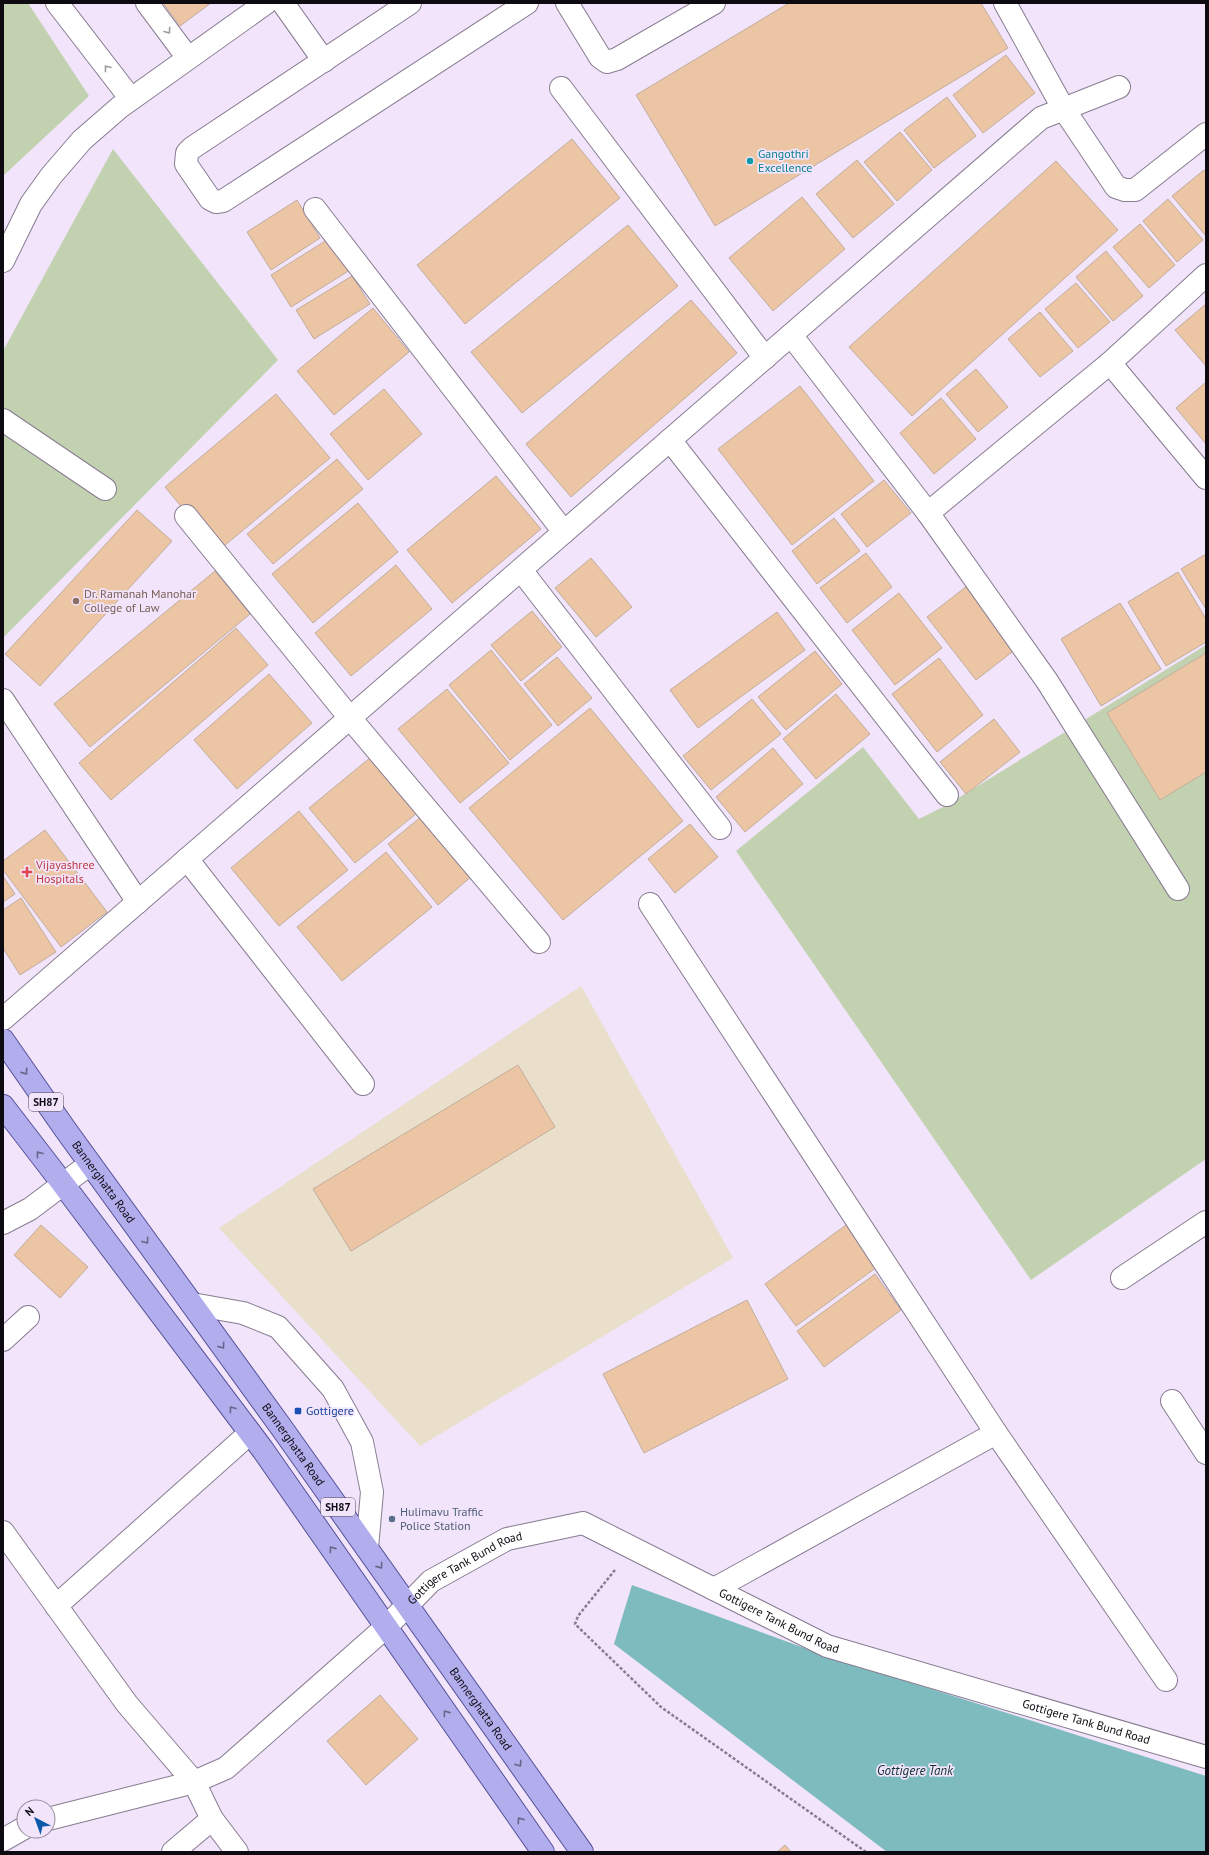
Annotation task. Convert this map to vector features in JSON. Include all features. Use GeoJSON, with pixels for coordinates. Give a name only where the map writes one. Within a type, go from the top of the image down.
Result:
{"type":"FeatureCollection","features":[{"type":"Feature","properties":{"kind":"main road","name":"Bannerghatta Road"},"geometry":{"type":"LineString","coordinates":[[3,1040],[90,1164],[367,1548],[582,1852]]}},
{"type":"Feature","properties":{"kind":"main road","name":"SH87"},"geometry":{"type":"LineString","coordinates":[[3,1106],[64,1184],[250,1433],[542,1852]]}},
{"type":"Feature","properties":{"kind":"street"},"geometry":{"type":"LineString","coordinates":[[57,3],[131,99]]}},
{"type":"Feature","properties":{"kind":"street"},"geometry":{"type":"LineString","coordinates":[[147,3],[188,58]]}},
{"type":"Feature","properties":{"kind":"street"},"geometry":{"type":"LineString","coordinates":[[3,261],[31,204],[51,176],[82,140],[131,99],[266,3]]}},
{"type":"Feature","properties":{"kind":"street"},"geometry":{"type":"LineString","coordinates":[[283,3],[324,61]]}},
{"type":"Feature","properties":{"kind":"street"},"geometry":{"type":"LineString","coordinates":[[410,3],[192,148],[187,153],[186,164],[210,199],[216,202],[223,202],[527,3]]}},
{"type":"Feature","properties":{"kind":"street"},"geometry":{"type":"LineString","coordinates":[[567,3],[600,57],[607,62],[617,59],[714,3]]}},
{"type":"Feature","properties":{"kind":"street"},"geometry":{"type":"LineString","coordinates":[[1005,3],[1063,108],[1116,187],[1125,190],[1135,190],[1206,134]]}},
{"type":"Feature","properties":{"kind":"street"},"geometry":{"type":"LineString","coordinates":[[3,1019],[1042,118],[1063,108],[1119,87]]}},
{"type":"Feature","properties":{"kind":"street"},"geometry":{"type":"LineString","coordinates":[[561,88],[765,358]]}},
{"type":"Feature","properties":{"kind":"street"},"geometry":{"type":"LineString","coordinates":[[315,209],[564,532]]}},
{"type":"Feature","properties":{"kind":"street"},"geometry":{"type":"LineString","coordinates":[[928,513],[1110,363],[1206,275]]}},
{"type":"Feature","properties":{"kind":"street"},"geometry":{"type":"LineString","coordinates":[[791,335],[928,513],[1047,681],[1178,889]]}},
{"type":"Feature","properties":{"kind":"street"},"geometry":{"type":"LineString","coordinates":[[1110,363],[1206,478]]}},
{"type":"Feature","properties":{"kind":"street"},"geometry":{"type":"LineString","coordinates":[[3,420],[105,489]]}},
{"type":"Feature","properties":{"kind":"street"},"geometry":{"type":"LineString","coordinates":[[670,440],[947,795]]}},
{"type":"Feature","properties":{"kind":"street"},"geometry":{"type":"LineString","coordinates":[[186,516],[350,718],[540,942]]}},
{"type":"Feature","properties":{"kind":"street"},"geometry":{"type":"LineString","coordinates":[[520,570],[720,828]]}},
{"type":"Feature","properties":{"kind":"street"},"geometry":{"type":"LineString","coordinates":[[3,700],[138,902]]}},
{"type":"Feature","properties":{"kind":"street"},"geometry":{"type":"LineString","coordinates":[[187,859],[363,1084]]}},
{"type":"Feature","properties":{"kind":"street"},"geometry":{"type":"LineString","coordinates":[[650,904],[996,1433],[1166,1680]]}},
{"type":"Feature","properties":{"kind":"street"},"geometry":{"type":"LineString","coordinates":[[3,1224],[30,1209],[90,1164]]}},
{"type":"Feature","properties":{"kind":"street"},"geometry":{"type":"LineString","coordinates":[[1122,1278],[1206,1222]]}},
{"type":"Feature","properties":{"kind":"street"},"geometry":{"type":"LineString","coordinates":[[192,1304],[243,1313],[278,1327],[333,1389],[362,1442],[372,1492],[367,1548]]}},
{"type":"Feature","properties":{"kind":"street"},"geometry":{"type":"LineString","coordinates":[[3,1340],[28,1317]]}},
{"type":"Feature","properties":{"kind":"street"},"geometry":{"type":"LineString","coordinates":[[1172,1401],[1206,1453]]}},
{"type":"Feature","properties":{"kind":"street"},"geometry":{"type":"LineString","coordinates":[[56,1606],[250,1433]]}},
{"type":"Feature","properties":{"kind":"street"},"geometry":{"type":"LineString","coordinates":[[714,1589],[996,1433]]}},
{"type":"Feature","properties":{"kind":"street","name":"Gottigere Tank Bund Road"},"geometry":{"type":"LineString","coordinates":[[56,1817],[194,1782],[226,1768],[386,1627],[431,1581],[507,1539],[582,1523],[827,1646],[1206,1756]]}},
{"type":"Feature","properties":{"kind":"street"},"geometry":{"type":"LineString","coordinates":[[3,1532],[128,1704],[194,1782],[212,1819],[237,1852]]}},
{"type":"Feature","properties":{"kind":"street"},"geometry":{"type":"LineString","coordinates":[[173,1852],[212,1819]]}},
{"type":"Feature","properties":{"kind":"street"},"geometry":{"type":"LineString","coordinates":[[3,1840],[16,1833]]}},
{"type":"Feature","properties":{"kind":"path"},"geometry":{"type":"LineString","coordinates":[[632,1548],[578,1616],[575,1624],[661,1708],[866,1852]]}},
{"type":"Feature","properties":{"kind":"shaded area"},"geometry":{"type":"Polygon","coordinates":[[[3,3],[28,3],[89,96],[3,176],[3,3]]]}},
{"type":"Feature","properties":{"kind":"shaded area"},"geometry":{"type":"Polygon","coordinates":[[[113,149],[278,360],[3,638],[3,351],[113,149]]]}},
{"type":"Feature","properties":{"kind":"shaded area"},"geometry":{"type":"Polygon","coordinates":[[[1206,645],[1206,1159],[1031,1280],[736,851],[863,747],[919,819],[947,805],[1206,645]]]}},
{"type":"Feature","properties":{"kind":"shaded area"},"geometry":{"type":"Polygon","coordinates":[[[581,986],[733,1258],[420,1446],[219,1228],[581,986]]]}},
{"type":"Feature","properties":{"kind":"water","name":"Gottigere Tank"},"geometry":{"type":"Polygon","coordinates":[[[632,1585],[821,1654],[1206,1776],[1206,1852],[887,1852],[614,1644],[632,1585]]]}},
{"type":"Feature","properties":{"kind":"building"},"geometry":{"type":"Polygon","coordinates":[[[163,3],[211,3],[180,26],[163,3]]]}},
{"type":"Feature","properties":{"kind":"building","name":"Gangothri Excellence"},"geometry":{"type":"Polygon","coordinates":[[[789,3],[981,3],[1008,48],[715,226],[636,95],[789,3]]]}},
{"type":"Feature","properties":{"kind":"building"},"geometry":{"type":"Polygon","coordinates":[[[1006,55],[1035,93],[983,133],[953,95],[1006,55]]]}},
{"type":"Feature","properties":{"kind":"building"},"geometry":{"type":"Polygon","coordinates":[[[947,97],[976,136],[934,168],[904,130],[947,97]]]}},
{"type":"Feature","properties":{"kind":"building"},"geometry":{"type":"Polygon","coordinates":[[[900,132],[932,170],[897,201],[864,162],[900,132]]]}},
{"type":"Feature","properties":{"kind":"building"},"geometry":{"type":"Polygon","coordinates":[[[572,139],[620,198],[465,324],[417,265],[572,139]]]}},
{"type":"Feature","properties":{"kind":"building"},"geometry":{"type":"Polygon","coordinates":[[[857,160],[894,204],[853,238],[816,194],[857,160]]]}},
{"type":"Feature","properties":{"kind":"building"},"geometry":{"type":"Polygon","coordinates":[[[1056,161],[1118,230],[912,416],[849,347],[1056,161]]]}},
{"type":"Feature","properties":{"kind":"building"},"geometry":{"type":"Polygon","coordinates":[[[1204,170],[1206,172],[1206,236],[1172,196],[1204,170]]]}},
{"type":"Feature","properties":{"kind":"building"},"geometry":{"type":"Polygon","coordinates":[[[802,197],[845,249],[773,311],[729,258],[802,197]]]}},
{"type":"Feature","properties":{"kind":"building"},"geometry":{"type":"Polygon","coordinates":[[[1168,199],[1203,240],[1177,262],[1143,221],[1168,199]]]}},
{"type":"Feature","properties":{"kind":"building"},"geometry":{"type":"Polygon","coordinates":[[[297,200],[320,238],[271,270],[247,232],[297,200]]]}},
{"type":"Feature","properties":{"kind":"building"},"geometry":{"type":"Polygon","coordinates":[[[1140,224],[1175,265],[1149,288],[1113,247],[1140,224]]]}},
{"type":"Feature","properties":{"kind":"building"},"geometry":{"type":"Polygon","coordinates":[[[628,225],[678,286],[522,413],[471,352],[628,225]]]}},
{"type":"Feature","properties":{"kind":"building"},"geometry":{"type":"Polygon","coordinates":[[[330,238],[350,270],[291,307],[271,275],[330,238]]]}},
{"type":"Feature","properties":{"kind":"building"},"geometry":{"type":"Polygon","coordinates":[[[1106,251],[1143,296],[1113,321],[1076,277],[1106,251]]]}},
{"type":"Feature","properties":{"kind":"building"},"geometry":{"type":"Polygon","coordinates":[[[352,276],[370,304],[314,339],[296,310],[352,276]]]}},
{"type":"Feature","properties":{"kind":"building"},"geometry":{"type":"Polygon","coordinates":[[[1076,283],[1110,322],[1078,348],[1045,309],[1076,283]]]}},
{"type":"Feature","properties":{"kind":"building"},"geometry":{"type":"Polygon","coordinates":[[[691,300],[737,353],[571,497],[526,444],[691,300]]]}},
{"type":"Feature","properties":{"kind":"building"},"geometry":{"type":"Polygon","coordinates":[[[1206,304],[1206,366],[1175,330],[1206,304]]]}},
{"type":"Feature","properties":{"kind":"building"},"geometry":{"type":"Polygon","coordinates":[[[373,308],[409,352],[334,415],[297,371],[373,308]]]}},
{"type":"Feature","properties":{"kind":"building"},"geometry":{"type":"Polygon","coordinates":[[[1040,312],[1073,351],[1040,377],[1008,339],[1040,312]]]}},
{"type":"Feature","properties":{"kind":"building"},"geometry":{"type":"Polygon","coordinates":[[[976,369],[1008,407],[978,432],[946,394],[976,369]]]}},
{"type":"Feature","properties":{"kind":"building"},"geometry":{"type":"Polygon","coordinates":[[[1206,382],[1206,444],[1176,408],[1206,382]]]}},
{"type":"Feature","properties":{"kind":"building"},"geometry":{"type":"Polygon","coordinates":[[[800,386],[874,481],[792,545],[718,449],[800,386]]]}},
{"type":"Feature","properties":{"kind":"building"},"geometry":{"type":"Polygon","coordinates":[[[384,389],[422,434],[368,480],[330,434],[384,389]]]}},
{"type":"Feature","properties":{"kind":"building"},"geometry":{"type":"Polygon","coordinates":[[[276,394],[330,458],[218,551],[165,487],[276,394]]]}},
{"type":"Feature","properties":{"kind":"building"},"geometry":{"type":"Polygon","coordinates":[[[941,398],[976,439],[934,474],[900,433],[941,398]]]}},
{"type":"Feature","properties":{"kind":"building"},"geometry":{"type":"Polygon","coordinates":[[[337,459],[363,489],[273,564],[247,534],[337,459]]]}},
{"type":"Feature","properties":{"kind":"building"},"geometry":{"type":"Polygon","coordinates":[[[496,476],[541,529],[452,603],[407,550],[496,476]]]}},
{"type":"Feature","properties":{"kind":"building"},"geometry":{"type":"Polygon","coordinates":[[[884,480],[911,513],[867,547],[841,514],[884,480]]]}},
{"type":"Feature","properties":{"kind":"building"},"geometry":{"type":"Polygon","coordinates":[[[358,503],[398,552],[313,623],[272,574],[358,503]]]}},
{"type":"Feature","properties":{"kind":"building"},"geometry":{"type":"Polygon","coordinates":[[[137,510],[172,541],[40,686],[5,654],[137,510]]]}},
{"type":"Feature","properties":{"kind":"building"},"geometry":{"type":"Polygon","coordinates":[[[834,518],[860,551],[817,584],[792,551],[834,518]]]}},
{"type":"Feature","properties":{"kind":"building"},"geometry":{"type":"Polygon","coordinates":[[[866,553],[892,587],[847,623],[820,588],[866,553]]]}},
{"type":"Feature","properties":{"kind":"building"},"geometry":{"type":"Polygon","coordinates":[[[1206,554],[1206,609],[1181,569],[1206,554]]]}},
{"type":"Feature","properties":{"kind":"building"},"geometry":{"type":"Polygon","coordinates":[[[591,558],[632,607],[596,637],[555,588],[591,558]]]}},
{"type":"Feature","properties":{"kind":"building"},"geometry":{"type":"Polygon","coordinates":[[[396,565],[432,609],[351,676],[315,633],[396,565]]]}},
{"type":"Feature","properties":{"kind":"building"},"geometry":{"type":"Polygon","coordinates":[[[215,571],[250,614],[90,747],[54,704],[215,571]]]}},
{"type":"Feature","properties":{"kind":"building"},"geometry":{"type":"Polygon","coordinates":[[[1178,572],[1206,619],[1206,642],[1166,666],[1128,602],[1178,572]]]}},
{"type":"Feature","properties":{"kind":"building"},"geometry":{"type":"Polygon","coordinates":[[[967,586],[1016,649],[976,680],[927,617],[967,586]]]}},
{"type":"Feature","properties":{"kind":"building"},"geometry":{"type":"Polygon","coordinates":[[[899,593],[942,648],[895,685],[852,630],[899,593]]]}},
{"type":"Feature","properties":{"kind":"building"},"geometry":{"type":"Polygon","coordinates":[[[1120,603],[1161,669],[1101,706],[1061,639],[1120,603]]]}},
{"type":"Feature","properties":{"kind":"building"},"geometry":{"type":"Polygon","coordinates":[[[532,611],[562,647],[521,681],[491,645],[532,611]]]}},
{"type":"Feature","properties":{"kind":"building"},"geometry":{"type":"Polygon","coordinates":[[[777,612],[805,650],[698,728],[670,690],[777,612]]]}},
{"type":"Feature","properties":{"kind":"building"},"geometry":{"type":"Polygon","coordinates":[[[236,628],[268,665],[111,800],[79,763],[236,628]]]}},
{"type":"Feature","properties":{"kind":"building"},"geometry":{"type":"Polygon","coordinates":[[[491,650],[552,725],[510,760],[449,685],[491,650]]]}},
{"type":"Feature","properties":{"kind":"building"},"geometry":{"type":"Polygon","coordinates":[[[815,651],[842,684],[786,730],[758,697],[815,651]]]}},
{"type":"Feature","properties":{"kind":"building"},"geometry":{"type":"Polygon","coordinates":[[[1206,653],[1206,772],[1160,800],[1107,713],[1206,653]]]}},
{"type":"Feature","properties":{"kind":"building"},"geometry":{"type":"Polygon","coordinates":[[[557,657],[592,698],[558,726],[524,684],[557,657]]]}},
{"type":"Feature","properties":{"kind":"building"},"geometry":{"type":"Polygon","coordinates":[[[939,658],[983,715],[937,752],[892,694],[939,658]]]}},
{"type":"Feature","properties":{"kind":"building"},"geometry":{"type":"Polygon","coordinates":[[[269,674],[312,723],[237,789],[194,740],[269,674]]]}},
{"type":"Feature","properties":{"kind":"building"},"geometry":{"type":"Polygon","coordinates":[[[447,689],[509,763],[460,803],[398,729],[447,689]]]}},
{"type":"Feature","properties":{"kind":"building"},"geometry":{"type":"Polygon","coordinates":[[[836,694],[870,734],[816,779],[783,739],[836,694]]]}},
{"type":"Feature","properties":{"kind":"building"},"geometry":{"type":"Polygon","coordinates":[[[752,699],[781,734],[711,790],[683,756],[752,699]]]}},
{"type":"Feature","properties":{"kind":"building"},"geometry":{"type":"Polygon","coordinates":[[[590,708],[683,821],[563,920],[469,808],[590,708]]]}},
{"type":"Feature","properties":{"kind":"building"},"geometry":{"type":"Polygon","coordinates":[[[994,719],[1020,752],[966,794],[940,762],[994,719]]]}},
{"type":"Feature","properties":{"kind":"building"},"geometry":{"type":"Polygon","coordinates":[[[773,748],[803,784],[745,832],[716,797],[773,748]]]}},
{"type":"Feature","properties":{"kind":"building"},"geometry":{"type":"Polygon","coordinates":[[[371,757],[417,813],[355,863],[309,808],[371,757]]]}},
{"type":"Feature","properties":{"kind":"building"},"geometry":{"type":"Polygon","coordinates":[[[299,811],[348,870],[279,926],[231,868],[299,811]]]}},
{"type":"Feature","properties":{"kind":"building"},"geometry":{"type":"Polygon","coordinates":[[[422,816],[472,876],[438,905],[388,844],[422,816]]]}},
{"type":"Feature","properties":{"kind":"building"},"geometry":{"type":"Polygon","coordinates":[[[690,824],[718,857],[675,893],[648,859],[690,824]]]}},
{"type":"Feature","properties":{"kind":"building"},"geometry":{"type":"Polygon","coordinates":[[[45,830],[107,912],[61,947],[3,870],[3,861],[45,830]]]}},
{"type":"Feature","properties":{"kind":"building"},"geometry":{"type":"Polygon","coordinates":[[[386,852],[432,907],[342,981],[297,927],[386,852]]]}},
{"type":"Feature","properties":{"kind":"building"},"geometry":{"type":"Polygon","coordinates":[[[3,876],[15,894],[3,902],[3,876]]]}},
{"type":"Feature","properties":{"kind":"building"},"geometry":{"type":"Polygon","coordinates":[[[21,898],[56,952],[20,975],[3,948],[3,910],[21,898]]]}},
{"type":"Feature","properties":{"kind":"building"},"geometry":{"type":"Polygon","coordinates":[[[518,1065],[555,1127],[351,1251],[313,1189],[518,1065]]]}},
{"type":"Feature","properties":{"kind":"building"},"geometry":{"type":"Polygon","coordinates":[[[41,1225],[88,1267],[60,1298],[14,1255],[41,1225]]]}},
{"type":"Feature","properties":{"kind":"building"},"geometry":{"type":"Polygon","coordinates":[[[846,1225],[877,1267],[796,1326],[765,1284],[846,1225]]]}},
{"type":"Feature","properties":{"kind":"building"},"geometry":{"type":"Polygon","coordinates":[[[875,1274],[901,1310],[824,1367],[797,1331],[875,1274]]]}},
{"type":"Feature","properties":{"kind":"building"},"geometry":{"type":"Polygon","coordinates":[[[747,1300],[788,1379],[644,1453],[603,1374],[747,1300]]]}},
{"type":"Feature","properties":{"kind":"building"},"geometry":{"type":"Polygon","coordinates":[[[380,1695],[418,1739],[366,1785],[327,1741],[380,1695]]]}},
{"type":"Feature","properties":{"kind":"building"},"geometry":{"type":"Polygon","coordinates":[[[785,1845],[791,1852],[777,1852],[785,1845]]]}},
{"type":"Feature","properties":{"kind":"place","name":"Gangothri Excellence"},"geometry":{"type":"Point","coordinates":[750,161]}},
{"type":"Feature","properties":{"kind":"place","name":"Dr. Ramanah Manohar College of Law"},"geometry":{"type":"Point","coordinates":[76,601]}},
{"type":"Feature","properties":{"kind":"place","name":"Vijayashree Hospitals"},"geometry":{"type":"Point","coordinates":[27,872]}},
{"type":"Feature","properties":{"kind":"place","name":"Gottigere"},"geometry":{"type":"Point","coordinates":[298,1411]}},
{"type":"Feature","properties":{"kind":"place","name":"Hulimavu Traffic Police Station"},"geometry":{"type":"Point","coordinates":[392,1519]}}]}
